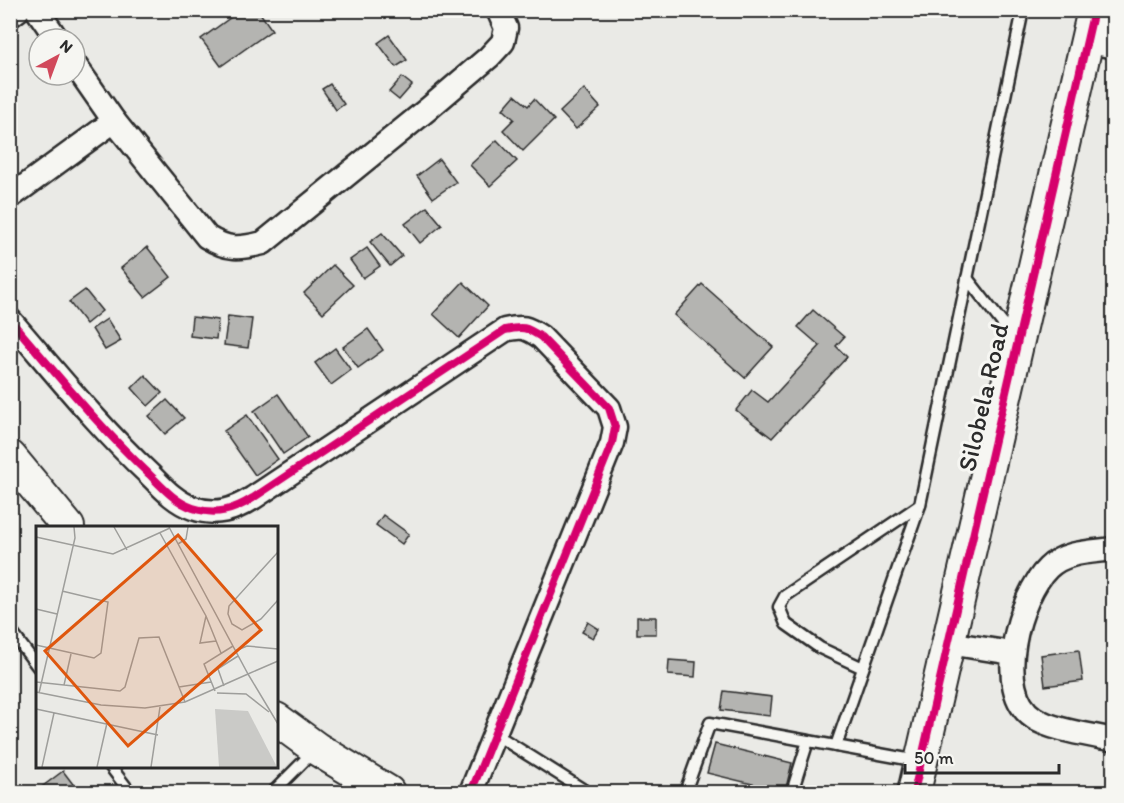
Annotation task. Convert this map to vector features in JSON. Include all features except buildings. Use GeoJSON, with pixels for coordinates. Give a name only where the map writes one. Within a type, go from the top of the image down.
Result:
{"type":"FeatureCollection","features":[{"type":"Feature","properties":{"kind":"street"},"geometry":{"type":"LineString","coordinates":[[10,16],[18,10]]}},
{"type":"Feature","properties":{"kind":"street"},"geometry":{"type":"LineString","coordinates":[[37,10],[49,27]]}},
{"type":"Feature","properties":{"kind":"street"},"geometry":{"type":"LineString","coordinates":[[87,82],[114,121],[207,237],[222,246],[243,248],[262,243],[489,57],[502,42],[506,28],[498,10]]}},
{"type":"Feature","properties":{"kind":"street","name":"Silobela Road"},"geometry":{"type":"LineString","coordinates":[[914,792],[1017,342],[1100,44],[1094,10]]}},
{"type":"Feature","properties":{"kind":"street"},"geometry":{"type":"LineString","coordinates":[[10,197],[114,121]]}},
{"type":"Feature","properties":{"kind":"street"},"geometry":{"type":"LineString","coordinates":[[10,320],[93,417],[165,490],[192,508],[213,513],[235,509],[254,498],[505,330],[517,327],[527,328],[541,337],[609,408],[615,427],[612,443],[471,792]]}},
{"type":"Feature","properties":{"kind":"street"},"geometry":{"type":"LineString","coordinates":[[10,457],[67,526]]}},
{"type":"Feature","properties":{"kind":"street"},"geometry":{"type":"LineString","coordinates":[[1113,549],[1072,554],[1049,566],[1033,588],[1012,653],[1013,678],[1020,703],[1033,718],[1057,727],[1113,740]]}},
{"type":"Feature","properties":{"kind":"street"},"geometry":{"type":"LineString","coordinates":[[948,643],[1012,653]]}},
{"type":"Feature","properties":{"kind":"street"},"geometry":{"type":"LineString","coordinates":[[278,720],[317,748],[388,792]]}},
{"type":"Feature","properties":{"kind":"lane"},"geometry":{"type":"LineString","coordinates":[[836,746],[920,505],[1023,10]]}},
{"type":"Feature","properties":{"kind":"lane"},"geometry":{"type":"LineString","coordinates":[[967,278],[1017,342]]}},
{"type":"Feature","properties":{"kind":"lane"},"geometry":{"type":"LineString","coordinates":[[863,668],[820,648],[786,624],[779,607],[785,596],[920,505]]}},
{"type":"Feature","properties":{"kind":"lane"},"geometry":{"type":"LineString","coordinates":[[10,630],[36,664]]}},
{"type":"Feature","properties":{"kind":"lane"},"geometry":{"type":"LineString","coordinates":[[685,792],[710,723],[921,761]]}},
{"type":"Feature","properties":{"kind":"lane"},"geometry":{"type":"LineString","coordinates":[[495,734],[586,792]]}},
{"type":"Feature","properties":{"kind":"lane"},"geometry":{"type":"LineString","coordinates":[[792,792],[808,741]]}},
{"type":"Feature","properties":{"kind":"lane"},"geometry":{"type":"LineString","coordinates":[[273,792],[317,748]]}},
{"type":"Feature","properties":{"kind":"lane"},"geometry":{"type":"LineString","coordinates":[[111,767],[130,792]]}},
{"type":"Feature","properties":{"kind":"cycle path"},"geometry":{"type":"LineString","coordinates":[[914,792],[1094,10]]}},
{"type":"Feature","properties":{"kind":"cycle path"},"geometry":{"type":"LineString","coordinates":[[10,320],[95,418],[164,489],[186,505],[209,512],[232,509],[253,498],[505,330],[524,328],[541,337],[609,408],[615,427],[612,443],[471,792]]}}]}
